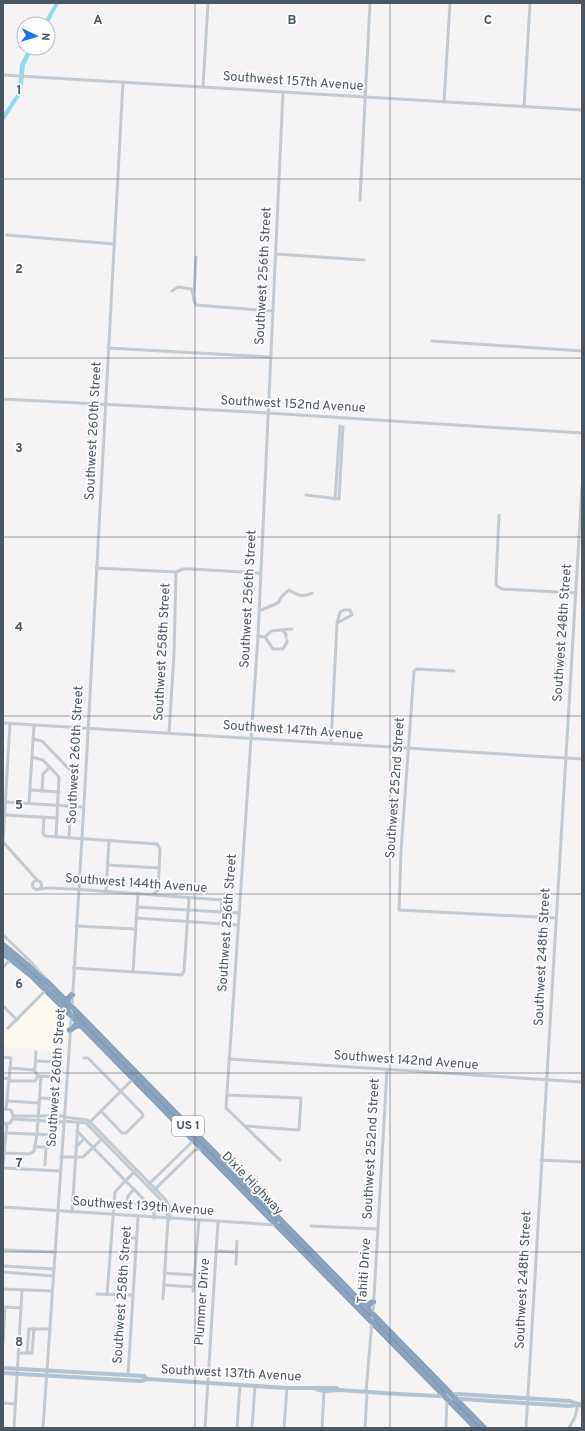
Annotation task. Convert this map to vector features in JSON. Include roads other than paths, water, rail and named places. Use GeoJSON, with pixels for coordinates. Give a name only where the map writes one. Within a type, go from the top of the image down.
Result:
{"type":"FeatureCollection","features":[{"type":"Feature","properties":{"kind":"highway","name":"US 1"},"geometry":{"type":"LineString","coordinates":[[3,946],[48,983]]}},
{"type":"Feature","properties":{"kind":"highway","name":"US 1"},"geometry":{"type":"LineString","coordinates":[[3,953],[11,959]]}},
{"type":"Feature","properties":{"kind":"highway"},"geometry":{"type":"LineString","coordinates":[[11,959],[14,954]]}},
{"type":"Feature","properties":{"kind":"highway","name":"Dixie Highway"},"geometry":{"type":"LineString","coordinates":[[11,959],[46,990],[81,1025],[409,1360],[447,1396],[456,1399],[484,1428]]}},
{"type":"Feature","properties":{"kind":"highway","name":"Dixie Highway"},"geometry":{"type":"LineString","coordinates":[[48,983],[280,1221],[438,1380],[454,1405],[476,1428]]}},
{"type":"Feature","properties":{"kind":"highway"},"geometry":{"type":"LineString","coordinates":[[64,999],[68,999],[72,995]]}},
{"type":"Feature","properties":{"kind":"highway"},"geometry":{"type":"LineString","coordinates":[[70,1030],[75,1026],[81,1025]]}},
{"type":"Feature","properties":{"kind":"highway"},"geometry":{"type":"LineString","coordinates":[[363,1304],[367,1305],[373,1302]]}},
{"type":"Feature","properties":{"kind":"highway"},"geometry":{"type":"LineString","coordinates":[[409,1360],[415,1361],[429,1376],[438,1380]]}},
{"type":"Feature","properties":{"kind":"main road","name":"Southwest 137th Avenue"},"geometry":{"type":"LineString","coordinates":[[3,1368],[17,1371],[141,1381],[147,1379],[287,1388],[329,1387],[339,1390]]}},
{"type":"Feature","properties":{"kind":"main road","name":"Southwest 137th Avenue"},"geometry":{"type":"LineString","coordinates":[[3,1373],[17,1371]]}},
{"type":"Feature","properties":{"kind":"main road","name":"Southwest 137th Avenue"},"geometry":{"type":"LineString","coordinates":[[47,1373],[128,1375],[144,1376],[147,1379]]}},
{"type":"Feature","properties":{"kind":"main road","name":"Southwest 137th Avenue"},"geometry":{"type":"LineString","coordinates":[[315,1388],[324,1391],[339,1390],[438,1396],[527,1398],[570,1401],[580,1404]]}},
{"type":"Feature","properties":{"kind":"main road"},"geometry":{"type":"LineString","coordinates":[[456,1399],[570,1406],[580,1404]]}},
{"type":"Feature","properties":{"kind":"street"},"geometry":{"type":"LineString","coordinates":[[203,87],[208,3]]}},
{"type":"Feature","properties":{"kind":"street"},"geometry":{"type":"LineString","coordinates":[[360,200],[370,3]]}},
{"type":"Feature","properties":{"kind":"street"},"geometry":{"type":"LineString","coordinates":[[444,102],[450,3]]}},
{"type":"Feature","properties":{"kind":"street"},"geometry":{"type":"LineString","coordinates":[[524,106],[530,3]]}},
{"type":"Feature","properties":{"kind":"street","name":"Southwest 157th Avenue"},"geometry":{"type":"LineString","coordinates":[[3,75],[582,110]]}},
{"type":"Feature","properties":{"kind":"street","name":"Southwest 260th Street"},"geometry":{"type":"LineString","coordinates":[[43,1428],[72,1008],[84,807],[123,82]]}},
{"type":"Feature","properties":{"kind":"street","name":"Southwest 256th Street"},"geometry":{"type":"LineString","coordinates":[[245,1126],[226,1108],[258,636],[283,92]]}},
{"type":"Feature","properties":{"kind":"street"},"geometry":{"type":"LineString","coordinates":[[7,235],[114,244]]}},
{"type":"Feature","properties":{"kind":"street"},"geometry":{"type":"LineString","coordinates":[[276,254],[364,260]]}},
{"type":"Feature","properties":{"kind":"street"},"geometry":{"type":"LineString","coordinates":[[196,257],[194,302],[196,305],[272,311]]}},
{"type":"Feature","properties":{"kind":"street"},"geometry":{"type":"LineString","coordinates":[[172,291],[178,287],[191,289],[194,292]]}},
{"type":"Feature","properties":{"kind":"street"},"geometry":{"type":"LineString","coordinates":[[432,341],[582,351]]}},
{"type":"Feature","properties":{"kind":"street"},"geometry":{"type":"LineString","coordinates":[[108,348],[270,357]]}},
{"type":"Feature","properties":{"kind":"street","name":"Southwest 152nd Avenue"},"geometry":{"type":"LineString","coordinates":[[3,399],[268,413],[582,433]]}},
{"type":"Feature","properties":{"kind":"street"},"geometry":{"type":"LineString","coordinates":[[306,495],[335,499],[342,426]]}},
{"type":"Feature","properties":{"kind":"street","name":"Southwest 248th Street"},"geometry":{"type":"LineString","coordinates":[[526,1428],[582,487]]}},
{"type":"Feature","properties":{"kind":"street"},"geometry":{"type":"LineString","coordinates":[[499,515],[497,586],[502,589],[576,593]]}},
{"type":"Feature","properties":{"kind":"street"},"geometry":{"type":"LineString","coordinates":[[96,568],[176,572],[184,569],[191,569],[260,573]]}},
{"type":"Feature","properties":{"kind":"street","name":"Southwest 258th Street"},"geometry":{"type":"LineString","coordinates":[[169,733],[174,654],[176,572]]}},
{"type":"Feature","properties":{"kind":"street"},"geometry":{"type":"LineString","coordinates":[[259,611],[278,603],[282,596],[289,590],[295,594],[304,596],[312,593]]}},
{"type":"Feature","properties":{"kind":"street"},"geometry":{"type":"LineString","coordinates":[[331,744],[337,623],[340,612],[350,610],[352,615],[337,623]]}},
{"type":"Feature","properties":{"kind":"street"},"geometry":{"type":"LineString","coordinates":[[265,637],[271,632],[292,629]]}},
{"type":"Feature","properties":{"kind":"street"},"geometry":{"type":"LineString","coordinates":[[258,636],[265,637],[273,648],[283,649],[287,642],[286,634],[282,630]]}},
{"type":"Feature","properties":{"kind":"street","name":"Southwest 252nd Street"},"geometry":{"type":"LineString","coordinates":[[454,671],[417,669],[414,671],[401,851],[399,910],[556,918]]}},
{"type":"Feature","properties":{"kind":"street","name":"Southwest 147th Avenue"},"geometry":{"type":"LineString","coordinates":[[3,723],[582,758]]}},
{"type":"Feature","properties":{"kind":"street","name":"Southwest 144th Avenue"},"geometry":{"type":"LineString","coordinates":[[10,723],[4,844],[40,882],[49,888]]}},
{"type":"Feature","properties":{"kind":"street"},"geometry":{"type":"LineString","coordinates":[[29,803],[34,725]]}},
{"type":"Feature","properties":{"kind":"street"},"geometry":{"type":"LineString","coordinates":[[33,739],[42,741],[72,771],[69,838]]}},
{"type":"Feature","properties":{"kind":"street"},"geometry":{"type":"LineString","coordinates":[[32,757],[41,759],[59,777],[56,837]]}},
{"type":"Feature","properties":{"kind":"street"},"geometry":{"type":"LineString","coordinates":[[42,791],[43,774],[50,767]]}},
{"type":"Feature","properties":{"kind":"street"},"geometry":{"type":"LineString","coordinates":[[30,790],[59,792]]}},
{"type":"Feature","properties":{"kind":"street"},"geometry":{"type":"LineString","coordinates":[[6,802],[84,807]]}},
{"type":"Feature","properties":{"kind":"street"},"geometry":{"type":"LineString","coordinates":[[5,815],[57,818]]}},
{"type":"Feature","properties":{"kind":"street"},"geometry":{"type":"LineString","coordinates":[[44,817],[44,835],[157,844],[160,849],[158,890],[154,894]]}},
{"type":"Feature","properties":{"kind":"street"},"geometry":{"type":"LineString","coordinates":[[106,891],[109,840]]}},
{"type":"Feature","properties":{"kind":"street"},"geometry":{"type":"LineString","coordinates":[[108,865],[159,868]]}},
{"type":"Feature","properties":{"kind":"street","name":"Southwest 144th Avenue"},"geometry":{"type":"LineString","coordinates":[[32,874],[34,882]]}},
{"type":"Feature","properties":{"kind":"street"},"geometry":{"type":"LineString","coordinates":[[34,882],[40,882],[42,886],[37,890],[34,888],[34,882]]}},
{"type":"Feature","properties":{"kind":"street","name":"Southwest 144th Avenue"},"geometry":{"type":"LineString","coordinates":[[40,889],[78,889],[222,900],[221,912]]}},
{"type":"Feature","properties":{"kind":"street"},"geometry":{"type":"LineString","coordinates":[[133,972],[138,893]]}},
{"type":"Feature","properties":{"kind":"street"},"geometry":{"type":"LineString","coordinates":[[74,968],[179,975],[183,974],[189,898]]}},
{"type":"Feature","properties":{"kind":"street"},"geometry":{"type":"LineString","coordinates":[[137,907],[239,913]]}},
{"type":"Feature","properties":{"kind":"street"},"geometry":{"type":"LineString","coordinates":[[136,918],[238,925]]}},
{"type":"Feature","properties":{"kind":"street"},"geometry":{"type":"LineString","coordinates":[[76,926],[135,929]]}},
{"type":"Feature","properties":{"kind":"street"},"geometry":{"type":"LineString","coordinates":[[3,935],[40,972],[48,983]]}},
{"type":"Feature","properties":{"kind":"street"},"geometry":{"type":"LineString","coordinates":[[14,946],[14,954]]}},
{"type":"Feature","properties":{"kind":"street"},"geometry":{"type":"LineString","coordinates":[[3,967],[11,959]]}},
{"type":"Feature","properties":{"kind":"street"},"geometry":{"type":"LineString","coordinates":[[8,1028],[46,990]]}},
{"type":"Feature","properties":{"kind":"street"},"geometry":{"type":"LineString","coordinates":[[3,1006],[16,1020]]}},
{"type":"Feature","properties":{"kind":"street"},"geometry":{"type":"LineString","coordinates":[[34,1070],[36,1052]]}},
{"type":"Feature","properties":{"kind":"street"},"geometry":{"type":"LineString","coordinates":[[3,1057],[11,1058],[8,1101],[5,1109],[11,1110],[13,1118]]}},
{"type":"Feature","properties":{"kind":"street"},"geometry":{"type":"LineString","coordinates":[[84,1058],[88,1058],[142,1113],[143,1116],[126,1133],[122,1133],[101,1111]]}},
{"type":"Feature","properties":{"kind":"street","name":"Southwest 142nd Avenue"},"geometry":{"type":"LineString","coordinates":[[229,1059],[582,1082]]}},
{"type":"Feature","properties":{"kind":"street"},"geometry":{"type":"LineString","coordinates":[[36,1061],[59,1062],[58,1077],[39,1076]]}},
{"type":"Feature","properties":{"kind":"street"},"geometry":{"type":"LineString","coordinates":[[4,1153],[33,1153],[36,1146],[40,1098],[39,1076],[34,1070],[10,1068]]}},
{"type":"Feature","properties":{"kind":"street","name":"Southwest 252nd Street"},"geometry":{"type":"LineString","coordinates":[[377,1230],[387,1070]]}},
{"type":"Feature","properties":{"kind":"street"},"geometry":{"type":"LineString","coordinates":[[3,1078],[31,1082],[35,1081],[39,1076]]}},
{"type":"Feature","properties":{"kind":"street"},"geometry":{"type":"LineString","coordinates":[[90,1122],[133,1079]]}},
{"type":"Feature","properties":{"kind":"street"},"geometry":{"type":"LineString","coordinates":[[3,1094],[8,1094]]}},
{"type":"Feature","properties":{"kind":"street"},"geometry":{"type":"LineString","coordinates":[[227,1095],[301,1098],[299,1130],[245,1126]]}},
{"type":"Feature","properties":{"kind":"street"},"geometry":{"type":"LineString","coordinates":[[40,1098],[58,1099]]}},
{"type":"Feature","properties":{"kind":"street"},"geometry":{"type":"LineString","coordinates":[[8,1101],[39,1103]]}},
{"type":"Feature","properties":{"kind":"street"},"geometry":{"type":"LineString","coordinates":[[3,1163],[6,1133],[5,1124],[13,1118],[50,1115],[86,1123],[154,1190],[166,1205],[169,1219],[163,1299]]}},
{"type":"Feature","properties":{"kind":"street"},"geometry":{"type":"LineString","coordinates":[[26,1118],[38,1121],[64,1119],[87,1120],[135,1171]]}},
{"type":"Feature","properties":{"kind":"street"},"geometry":{"type":"LineString","coordinates":[[72,1212],[78,1122]]}},
{"type":"Feature","properties":{"kind":"street"},"geometry":{"type":"LineString","coordinates":[[245,1126],[280,1160]]}},
{"type":"Feature","properties":{"kind":"street"},"geometry":{"type":"LineString","coordinates":[[77,1131],[154,1210],[154,1218]]}},
{"type":"Feature","properties":{"kind":"street"},"geometry":{"type":"LineString","coordinates":[[6,1133],[56,1135]]}},
{"type":"Feature","properties":{"kind":"street"},"geometry":{"type":"LineString","coordinates":[[76,1147],[84,1139]]}},
{"type":"Feature","properties":{"kind":"street"},"geometry":{"type":"LineString","coordinates":[[61,1157],[83,1157],[102,1139]]}},
{"type":"Feature","properties":{"kind":"street"},"geometry":{"type":"LineString","coordinates":[[149,1185],[194,1140]]}},
{"type":"Feature","properties":{"kind":"street"},"geometry":{"type":"LineString","coordinates":[[36,1146],[48,1147],[44,1164]]}},
{"type":"Feature","properties":{"kind":"street"},"geometry":{"type":"LineString","coordinates":[[154,1190],[194,1150],[202,1149]]}},
{"type":"Feature","properties":{"kind":"street"},"geometry":{"type":"LineString","coordinates":[[541,1160],[582,1162]]}},
{"type":"Feature","properties":{"kind":"street"},"geometry":{"type":"LineString","coordinates":[[3,1168],[60,1171]]}},
{"type":"Feature","properties":{"kind":"street"},"geometry":{"type":"LineString","coordinates":[[108,1295],[116,1190],[135,1171]]}},
{"type":"Feature","properties":{"kind":"street"},"geometry":{"type":"LineString","coordinates":[[127,1202],[128,1196],[134,1190]]}},
{"type":"Feature","properties":{"kind":"street"},"geometry":{"type":"LineString","coordinates":[[73,1199],[147,1204]]}},
{"type":"Feature","properties":{"kind":"street","name":"Southwest 139th Avenue"},"geometry":{"type":"LineString","coordinates":[[3,1207],[169,1219],[276,1224]]}},
{"type":"Feature","properties":{"kind":"street","name":"Southwest 258th Street"},"geometry":{"type":"LineString","coordinates":[[128,1375],[138,1217]]}},
{"type":"Feature","properties":{"kind":"street"},"geometry":{"type":"LineString","coordinates":[[164,1285],[193,1289],[199,1220]]}},
{"type":"Feature","properties":{"kind":"street"},"geometry":{"type":"LineString","coordinates":[[276,1224],[280,1221]]}},
{"type":"Feature","properties":{"kind":"street","name":"Plummer Drive"},"geometry":{"type":"LineString","coordinates":[[208,1383],[218,1222]]}},
{"type":"Feature","properties":{"kind":"street"},"geometry":{"type":"LineString","coordinates":[[311,1226],[377,1230]]}},
{"type":"Feature","properties":{"kind":"street","name":"Tahiti Drive"},"geometry":{"type":"LineString","coordinates":[[372,1314],[377,1230]]}},
{"type":"Feature","properties":{"kind":"street"},"geometry":{"type":"LineString","coordinates":[[130,1238],[136,1238]]}},
{"type":"Feature","properties":{"kind":"street"},"geometry":{"type":"LineString","coordinates":[[236,1264],[237,1241]]}},
{"type":"Feature","properties":{"kind":"street"},"geometry":{"type":"LineString","coordinates":[[3,1250],[55,1252]]}},
{"type":"Feature","properties":{"kind":"street"},"geometry":{"type":"LineString","coordinates":[[216,1251],[236,1252]]}},
{"type":"Feature","properties":{"kind":"street"},"geometry":{"type":"LineString","coordinates":[[3,1266],[54,1269]]}},
{"type":"Feature","properties":{"kind":"street"},"geometry":{"type":"LineString","coordinates":[[3,1272],[53,1276]]}},
{"type":"Feature","properties":{"kind":"street"},"geometry":{"type":"LineString","coordinates":[[164,1273],[194,1275]]}},
{"type":"Feature","properties":{"kind":"street"},"geometry":{"type":"LineString","coordinates":[[3,1288],[52,1291]]}},
{"type":"Feature","properties":{"kind":"street"},"geometry":{"type":"LineString","coordinates":[[14,1428],[22,1290]]}},
{"type":"Feature","properties":{"kind":"street"},"geometry":{"type":"LineString","coordinates":[[97,1294],[132,1295]]}},
{"type":"Feature","properties":{"kind":"street"},"geometry":{"type":"LineString","coordinates":[[3,1343],[4,1307],[21,1308]]}},
{"type":"Feature","properties":{"kind":"street"},"geometry":{"type":"LineString","coordinates":[[365,1428],[372,1314]]}},
{"type":"Feature","properties":{"kind":"street"},"geometry":{"type":"LineString","coordinates":[[26,1353],[28,1330],[30,1328],[50,1329]]}},
{"type":"Feature","properties":{"kind":"street"},"geometry":{"type":"LineString","coordinates":[[18,1353],[32,1353],[34,1328]]}},
{"type":"Feature","properties":{"kind":"street"},"geometry":{"type":"LineString","coordinates":[[205,1428],[208,1383]]}},
{"type":"Feature","properties":{"kind":"street"},"geometry":{"type":"LineString","coordinates":[[237,1428],[240,1385]]}},
{"type":"Feature","properties":{"kind":"street"},"geometry":{"type":"LineString","coordinates":[[252,1428],[255,1386]]}},
{"type":"Feature","properties":{"kind":"street"},"geometry":{"type":"LineString","coordinates":[[284,1428],[287,1388]]}},
{"type":"Feature","properties":{"kind":"street"},"geometry":{"type":"LineString","coordinates":[[322,1428],[324,1391]]}},
{"type":"Feature","properties":{"kind":"street"},"geometry":{"type":"LineString","coordinates":[[446,1428],[447,1396]]}},
{"type":"Feature","properties":{"kind":"street"},"geometry":{"type":"LineString","coordinates":[[3,1403],[16,1404]]}},
{"type":"Feature","properties":{"kind":"street"},"geometry":{"type":"LineString","coordinates":[[569,1428],[580,1404]]}},
{"type":"Feature","properties":{"kind":"street"},"geometry":{"type":"LineString","coordinates":[[447,1410],[449,1406],[454,1405]]}},
{"type":"Feature","properties":{"kind":"water"},"geometry":{"type":"Polygon","coordinates":[[[55,3],[59,3],[52,16],[48,16],[55,3]]]}},
{"type":"Feature","properties":{"kind":"water"},"geometry":{"type":"Polygon","coordinates":[[[24,56],[30,56],[25,65],[22,93],[3,122],[3,114],[18,92],[20,64],[24,56]]]}}]}
